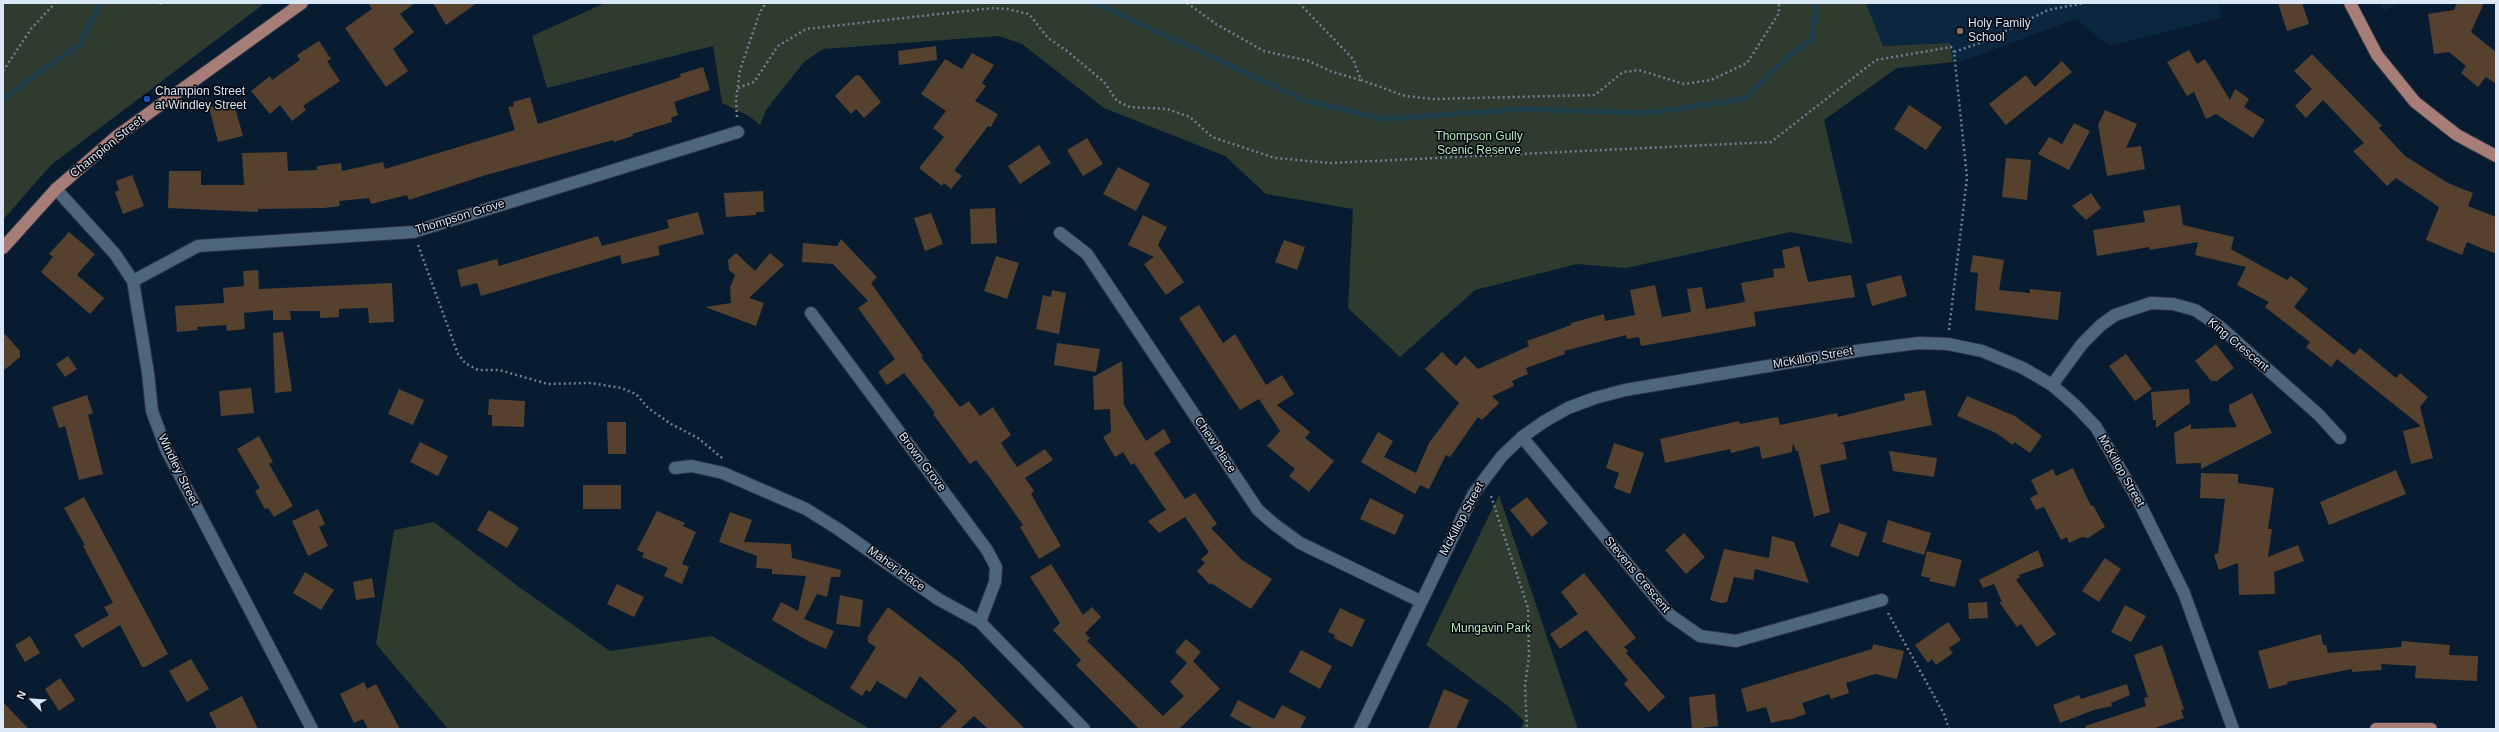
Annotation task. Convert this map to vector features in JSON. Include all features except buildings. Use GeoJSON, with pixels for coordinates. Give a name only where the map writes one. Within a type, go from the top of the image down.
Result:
{"type":"FeatureCollection","features":[{"type":"Feature","properties":{"kind":"main road","name":"Champion Street"},"geometry":{"type":"LineString","coordinates":[[3,248],[56,189],[117,136],[302,3]]}},
{"type":"Feature","properties":{"kind":"main road"},"geometry":{"type":"LineString","coordinates":[[2354,4],[2377,55],[2415,102],[2457,135],[2496,156]]}},
{"type":"Feature","properties":{"kind":"main road"},"geometry":{"type":"LineString","coordinates":[[2376,729],[2431,729]]}},
{"type":"Feature","properties":{"kind":"street","name":"Thompson Grove"},"geometry":{"type":"LineString","coordinates":[[133,281],[198,246],[413,232],[738,132]]}},
{"type":"Feature","properties":{"kind":"street","name":"Windley Street"},"geometry":{"type":"LineString","coordinates":[[56,189],[115,254],[133,281],[148,373],[152,411],[166,449],[312,729]]}},
{"type":"Feature","properties":{"kind":"street","name":"Chew Place"},"geometry":{"type":"LineString","coordinates":[[1060,233],[1087,254],[1258,510],[1300,544],[1420,601]]}},
{"type":"Feature","properties":{"kind":"street","name":"King Crescent"},"geometry":{"type":"LineString","coordinates":[[2052,385],[2082,344],[2115,315],[2130,308],[2151,303],[2173,304],[2195,310],[2219,326],[2319,415],[2340,438]]}},
{"type":"Feature","properties":{"kind":"street","name":"Brown Grove"},"geometry":{"type":"LineString","coordinates":[[811,313],[986,550],[996,567],[995,582],[980,622]]}},
{"type":"Feature","properties":{"kind":"street","name":"McKillop Street"},"geometry":{"type":"LineString","coordinates":[[1360,729],[1420,601],[1465,510],[1484,477],[1522,437],[1568,408],[1595,398],[1625,390],[1863,350],[1919,343],[1948,344],[1995,356],[2023,368],[2052,385],[2075,405],[2096,427],[2138,500],[2184,593],[2233,729]]}},
{"type":"Feature","properties":{"kind":"street","name":"Stevens Crescent"},"geometry":{"type":"LineString","coordinates":[[1522,437],[1670,616],[1700,636],[1736,641],[1882,600]]}},
{"type":"Feature","properties":{"kind":"street","name":"Maher Place"},"geometry":{"type":"LineString","coordinates":[[675,468],[692,466],[723,473],[806,509],[871,551],[938,599],[980,622],[1084,729]]}},
{"type":"Feature","properties":{"kind":"path"},"geometry":{"type":"LineString","coordinates":[[3,72],[31,29],[55,3]]}},
{"type":"Feature","properties":{"kind":"path"},"geometry":{"type":"LineString","coordinates":[[738,132],[736,100],[740,70],[760,12],[766,3]]}},
{"type":"Feature","properties":{"kind":"path"},"geometry":{"type":"LineString","coordinates":[[1187,3],[1216,24],[1264,50],[1310,61],[1330,71],[1361,80],[1405,96],[1434,99],[1595,95],[1623,72],[1639,70],[1684,84],[1711,80],[1747,63],[1779,13],[1779,3]]}},
{"type":"Feature","properties":{"kind":"path"},"geometry":{"type":"LineString","coordinates":[[1299,3],[1353,59],[1361,80]]}},
{"type":"Feature","properties":{"kind":"path"},"geometry":{"type":"LineString","coordinates":[[1954,52],[1983,42],[2048,10],[2084,3]]}},
{"type":"Feature","properties":{"kind":"path"},"geometry":{"type":"LineString","coordinates":[[738,88],[754,82],[778,46],[806,29],[993,8],[1007,9],[1029,14],[1048,38],[1067,51],[1104,82],[1117,101],[1130,107],[1167,109],[1190,117],[1212,137],[1275,158],[1332,162],[1771,142],[1876,60],[1951,46],[1954,52],[1967,178],[1948,344]]}},
{"type":"Feature","properties":{"kind":"path"},"geometry":{"type":"LineString","coordinates":[[413,232],[458,354],[465,363],[478,370],[499,370],[548,384],[591,384],[621,388],[636,394],[648,408],[671,424],[698,438],[720,454],[725,464],[723,473]]}},
{"type":"Feature","properties":{"kind":"path"},"geometry":{"type":"LineString","coordinates":[[1484,477],[1528,608],[1529,656],[1525,685],[1527,729]]}},
{"type":"Feature","properties":{"kind":"path"},"geometry":{"type":"LineString","coordinates":[[1882,600],[1944,714],[1949,729]]}},
{"type":"Feature","properties":{"kind":"shaded area","name":"Holy Family School"},"geometry":{"type":"Polygon","coordinates":[[[1866,3],[2218,3],[2222,18],[2109,46],[2076,19],[1960,62],[1953,62],[1950,43],[1883,46],[1866,3]]]}},
{"type":"Feature","properties":{"kind":"shaded area"},"geometry":{"type":"Polygon","coordinates":[[[2380,3],[2400,3],[2383,11],[2380,3]]]}},
{"type":"Feature","properties":{"kind":"green space"},"geometry":{"type":"Polygon","coordinates":[[[3,3],[265,3],[51,165],[3,220],[3,3]]]}},
{"type":"Feature","properties":{"kind":"green space","name":"Thompson Gully Scenic Reserve"},"geometry":{"type":"Polygon","coordinates":[[[605,3],[1866,3],[1883,46],[1950,43],[1953,62],[1897,68],[1824,120],[1853,244],[1791,232],[1626,268],[1577,264],[1475,290],[1400,357],[1348,308],[1353,209],[1266,194],[1225,156],[1104,108],[1022,44],[999,36],[823,49],[804,62],[766,110],[760,125],[749,116],[722,103],[713,46],[547,88],[532,36],[605,3]]]}},
{"type":"Feature","properties":{"kind":"green space","name":"Mungavin Park"},"geometry":{"type":"Polygon","coordinates":[[[1499,495],[1578,729],[1521,729],[1524,721],[1508,706],[1426,645],[1499,495]]]}},
{"type":"Feature","properties":{"kind":"green space"},"geometry":{"type":"Polygon","coordinates":[[[434,522],[519,587],[610,651],[712,636],[870,729],[448,729],[376,644],[394,530],[434,522]]]}},
{"type":"Feature","properties":{"kind":"waterway"},"geometry":{"type":"LineString","coordinates":[[3,100],[39,72],[80,45],[100,3]]}},
{"type":"Feature","properties":{"kind":"waterway"},"geometry":{"type":"LineString","coordinates":[[1096,3],[1307,101],[1386,119],[1521,109],[1648,113],[1744,99],[1793,52],[1812,40],[1817,3]]}},
{"type":"Feature","properties":{"kind":"place","name":"Holy Family School"},"geometry":{"type":"Point","coordinates":[1960,31]}},
{"type":"Feature","properties":{"kind":"place","name":"Champion Street at Windley Street"},"geometry":{"type":"Point","coordinates":[147,99]}}]}
